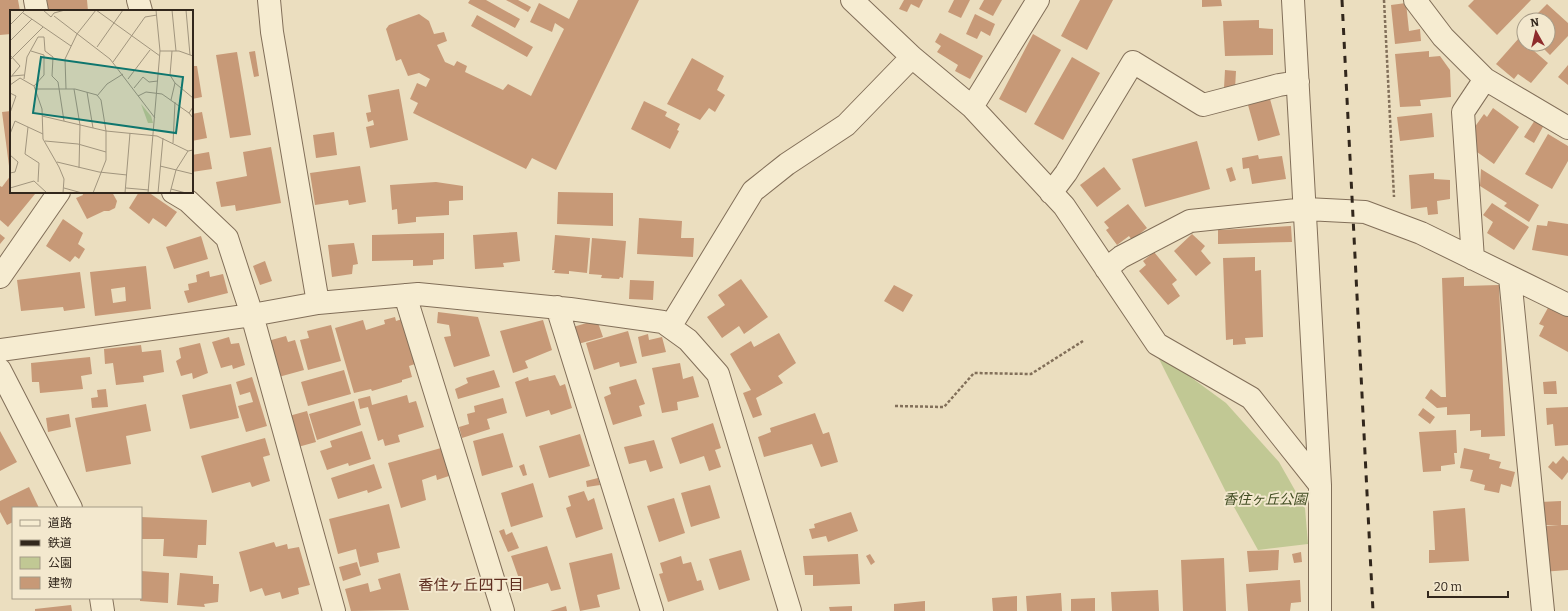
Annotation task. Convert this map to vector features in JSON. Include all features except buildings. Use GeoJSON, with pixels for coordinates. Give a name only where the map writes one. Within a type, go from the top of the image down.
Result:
{"type":"FeatureCollection","features":[{"type":"Feature","properties":{"kind":"street"},"geometry":{"type":"LineString","coordinates":[[35,0],[37,10]]}},
{"type":"Feature","properties":{"kind":"street"},"geometry":{"type":"LineString","coordinates":[[138,0],[141,10]]}},
{"type":"Feature","properties":{"kind":"street"},"geometry":{"type":"LineString","coordinates":[[269,0],[272,32],[318,303]]}},
{"type":"Feature","properties":{"kind":"street"},"geometry":{"type":"LineString","coordinates":[[852,0],[912,57],[972,107],[1064,206],[1157,344],[1250,398],[1320,485]]}},
{"type":"Feature","properties":{"kind":"street"},"geometry":{"type":"LineString","coordinates":[[972,107],[1030,16],[1038,0]]}},
{"type":"Feature","properties":{"kind":"street"},"geometry":{"type":"LineString","coordinates":[[1294,0],[1320,485],[1320,611]]}},
{"type":"Feature","properties":{"kind":"street"},"geometry":{"type":"LineString","coordinates":[[1416,0],[1443,37],[1485,79],[1568,128]]}},
{"type":"Feature","properties":{"kind":"street"},"geometry":{"type":"LineString","coordinates":[[670,327],[753,191],[787,164],[846,125],[912,57]]}},
{"type":"Feature","properties":{"kind":"street"},"geometry":{"type":"LineString","coordinates":[[1051,193],[1066,173],[1133,62],[1203,104],[1278,85],[1298,82]]}},
{"type":"Feature","properties":{"kind":"street"},"geometry":{"type":"LineString","coordinates":[[1473,259],[1463,112],[1485,79]]}},
{"type":"Feature","properties":{"kind":"street"},"geometry":{"type":"LineString","coordinates":[[0,277],[58,193]]}},
{"type":"Feature","properties":{"kind":"street"},"geometry":{"type":"LineString","coordinates":[[175,193],[188,201],[227,238],[252,314],[334,611]]}},
{"type":"Feature","properties":{"kind":"street"},"geometry":{"type":"LineString","coordinates":[[1106,269],[1121,257],[1190,221],[1306,209],[1365,212],[1421,233],[1568,305]]}},
{"type":"Feature","properties":{"kind":"street"},"geometry":{"type":"LineString","coordinates":[[1510,277],[1543,611]]}},
{"type":"Feature","properties":{"kind":"street"},"geometry":{"type":"LineString","coordinates":[[0,350],[252,314],[318,303],[418,294],[557,307],[663,322],[688,340],[718,374],[790,611]]}},
{"type":"Feature","properties":{"kind":"street"},"geometry":{"type":"LineString","coordinates":[[405,295],[503,611]]}},
{"type":"Feature","properties":{"kind":"street"},"geometry":{"type":"LineString","coordinates":[[557,307],[652,611]]}},
{"type":"Feature","properties":{"kind":"street"},"geometry":{"type":"LineString","coordinates":[[0,370],[70,507]]}},
{"type":"Feature","properties":{"kind":"street"},"geometry":{"type":"LineString","coordinates":[[101,599],[103,611]]}},
{"type":"Feature","properties":{"kind":"path"},"geometry":{"type":"LineString","coordinates":[[1384,0],[1394,223]]}},
{"type":"Feature","properties":{"kind":"path"},"geometry":{"type":"LineString","coordinates":[[895,406],[944,407],[974,373],[1031,374],[1083,341]]}},
{"type":"Feature","properties":{"kind":"green space","name":"香住ヶ丘公園"},"geometry":{"type":"Polygon","coordinates":[[[1155,351],[1226,403],[1279,462],[1305,508],[1308,544],[1258,550],[1229,498],[1155,351]]]}},
{"type":"Feature","properties":{"kind":"railway"},"geometry":{"type":"LineString","coordinates":[[1342,0],[1373,611]]}},
{"type":"Feature","properties":{"kind":"district","name":"香住ヶ丘四丁目"},"geometry":{"type":"Point","coordinates":[471,585]}}]}
